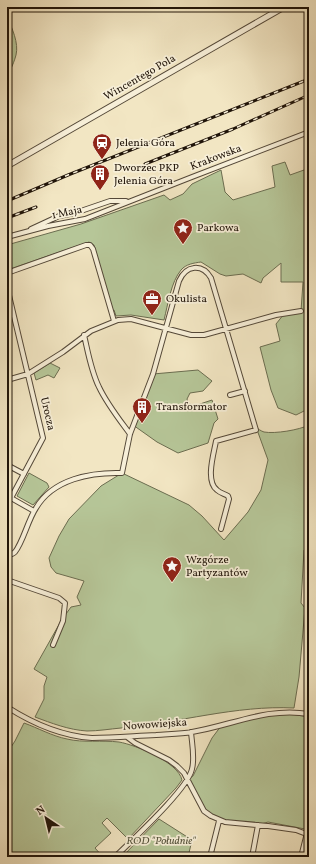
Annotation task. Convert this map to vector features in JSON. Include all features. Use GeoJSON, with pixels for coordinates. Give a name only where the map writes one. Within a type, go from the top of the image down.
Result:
{"type":"FeatureCollection","features":[{"type":"Feature","properties":{"kind":"street","name":"Wincentego Pola"},"geometry":{"type":"LineString","coordinates":[[7,166],[284,7]]}},
{"type":"Feature","properties":{"kind":"street","name":"Krakowska"},"geometry":{"type":"LineString","coordinates":[[129,201],[309,132]]}},
{"type":"Feature","properties":{"kind":"street"},"geometry":{"type":"LineString","coordinates":[[27,231],[59,216],[75,213],[110,201],[129,201]]}},
{"type":"Feature","properties":{"kind":"street","name":"1 Maja"},"geometry":{"type":"LineString","coordinates":[[7,237],[27,231],[85,219],[129,201]]}},
{"type":"Feature","properties":{"kind":"street"},"geometry":{"type":"LineString","coordinates":[[7,273],[86,245],[90,245],[93,248],[114,321]]}},
{"type":"Feature","properties":{"kind":"street"},"geometry":{"type":"LineString","coordinates":[[7,556],[14,553],[16,550],[34,511],[42,499],[57,486],[104,472],[122,473],[130,434],[153,374],[181,277],[186,271],[195,268],[202,269],[211,278],[256,430],[216,441],[210,471],[211,481],[216,490],[228,496],[229,499],[221,529]]}},
{"type":"Feature","properties":{"kind":"street","name":"Urocza"},"geometry":{"type":"LineString","coordinates":[[7,287],[44,438],[9,499]]}},
{"type":"Feature","properties":{"kind":"street"},"geometry":{"type":"LineString","coordinates":[[7,380],[28,374],[63,352],[84,335],[114,321],[131,319],[191,335],[204,335],[276,315],[301,311]]}},
{"type":"Feature","properties":{"kind":"street"},"geometry":{"type":"LineString","coordinates":[[84,335],[98,386],[114,413],[130,434]]}},
{"type":"Feature","properties":{"kind":"street"},"geometry":{"type":"LineString","coordinates":[[230,395],[245,391]]}},
{"type":"Feature","properties":{"kind":"street"},"geometry":{"type":"LineString","coordinates":[[7,465],[24,474]]}},
{"type":"Feature","properties":{"kind":"street"},"geometry":{"type":"LineString","coordinates":[[9,499],[34,511]]}},
{"type":"Feature","properties":{"kind":"street"},"geometry":{"type":"LineString","coordinates":[[7,580],[59,598],[65,603],[63,621],[54,645]]}},
{"type":"Feature","properties":{"kind":"street","name":"Nowowiejska"},"geometry":{"type":"LineString","coordinates":[[7,707],[24,718],[52,730],[92,738],[191,732],[221,726],[249,717],[280,712],[309,714]]}},
{"type":"Feature","properties":{"kind":"street"},"geometry":{"type":"LineString","coordinates":[[115,857],[165,806],[187,780],[192,770],[193,755],[191,732]]}},
{"type":"Feature","properties":{"kind":"street"},"geometry":{"type":"LineString","coordinates":[[127,737],[135,743],[168,760],[184,773],[204,811],[211,816],[225,822],[275,827],[308,834],[301,857]]}},
{"type":"Feature","properties":{"kind":"street"},"geometry":{"type":"LineString","coordinates":[[210,857],[219,820]]}},
{"type":"Feature","properties":{"kind":"street"},"geometry":{"type":"LineString","coordinates":[[252,857],[258,825]]}},
{"type":"Feature","properties":{"kind":"green space"},"geometry":{"type":"Polygon","coordinates":[[[7,17],[11,26],[17,50],[8,76],[7,85],[7,17]]]}},
{"type":"Feature","properties":{"kind":"green space"},"geometry":{"type":"Polygon","coordinates":[[[285,162],[290,175],[304,170],[307,179],[309,178],[309,410],[308,409],[296,415],[278,408],[271,390],[260,347],[280,341],[276,324],[284,314],[301,311],[303,282],[281,282],[281,263],[263,278],[261,283],[243,274],[226,276],[220,274],[201,262],[188,265],[181,270],[175,281],[170,294],[164,320],[131,315],[116,316],[114,310],[111,311],[94,245],[89,242],[7,270],[7,245],[81,224],[164,195],[170,200],[183,194],[192,184],[221,170],[225,192],[233,200],[275,187],[272,166],[285,162]]]}},
{"type":"Feature","properties":{"kind":"green space"},"geometry":{"type":"Polygon","coordinates":[[[50,363],[60,368],[54,378],[48,375],[36,380],[34,373],[50,363]]]}},
{"type":"Feature","properties":{"kind":"green space"},"geometry":{"type":"Polygon","coordinates":[[[198,370],[212,381],[203,391],[190,393],[187,399],[188,403],[194,406],[212,400],[218,419],[214,423],[208,443],[178,453],[157,442],[133,425],[153,374],[198,370]]]}},
{"type":"Feature","properties":{"kind":"green space"},"geometry":{"type":"Polygon","coordinates":[[[309,425],[309,550],[304,550],[301,603],[305,608],[299,677],[294,708],[251,709],[142,726],[91,731],[67,728],[35,717],[44,699],[44,686],[47,677],[34,669],[61,621],[71,607],[81,605],[77,597],[84,581],[56,573],[51,567],[49,558],[69,519],[101,486],[122,473],[189,505],[202,516],[224,540],[248,512],[261,490],[268,460],[256,427],[264,432],[280,432],[309,425]]]}},
{"type":"Feature","properties":{"kind":"green space"},"geometry":{"type":"Polygon","coordinates":[[[29,473],[47,483],[49,487],[33,505],[17,496],[29,473]]]}},
{"type":"Feature","properties":{"kind":"green space"},"geometry":{"type":"Polygon","coordinates":[[[280,712],[309,717],[309,834],[305,829],[268,822],[258,825],[230,823],[210,817],[187,780],[193,776],[212,738],[221,726],[280,712]]]}},
{"type":"Feature","properties":{"kind":"green space"},"geometry":{"type":"Polygon","coordinates":[[[24,723],[61,738],[79,741],[119,742],[135,747],[155,755],[165,761],[179,773],[182,780],[128,839],[107,818],[102,823],[111,833],[95,848],[103,857],[7,857],[7,753],[24,723]]]}},
{"type":"Feature","properties":{"kind":"green space","name":"ROD \"Południe\""},"geometry":{"type":"Polygon","coordinates":[[[159,819],[192,840],[188,857],[122,857],[159,819]]]}},
{"type":"Feature","properties":{"kind":"railway"},"geometry":{"type":"LineString","coordinates":[[7,201],[68,175],[309,79]]}},
{"type":"Feature","properties":{"kind":"railway"},"geometry":{"type":"LineString","coordinates":[[145,164],[233,129],[309,95]]}},
{"type":"Feature","properties":{"kind":"railway"},"geometry":{"type":"LineString","coordinates":[[7,218],[36,207]]}},
{"type":"Feature","properties":{"kind":"place","name":"Jelenia Góra"},"geometry":{"type":"Point","coordinates":[102,160]}},
{"type":"Feature","properties":{"kind":"place","name":"Dworzec PKP Jelenia Góra"},"geometry":{"type":"Point","coordinates":[100,191]}},
{"type":"Feature","properties":{"kind":"place","name":"Parkowa"},"geometry":{"type":"Point","coordinates":[183,245]}},
{"type":"Feature","properties":{"kind":"place","name":"Okulista"},"geometry":{"type":"Point","coordinates":[152,316]}},
{"type":"Feature","properties":{"kind":"place","name":"Transformator"},"geometry":{"type":"Point","coordinates":[142,424]}},
{"type":"Feature","properties":{"kind":"place","name":"Wzgórze Partyzantów"},"geometry":{"type":"Point","coordinates":[172,583]}}]}
